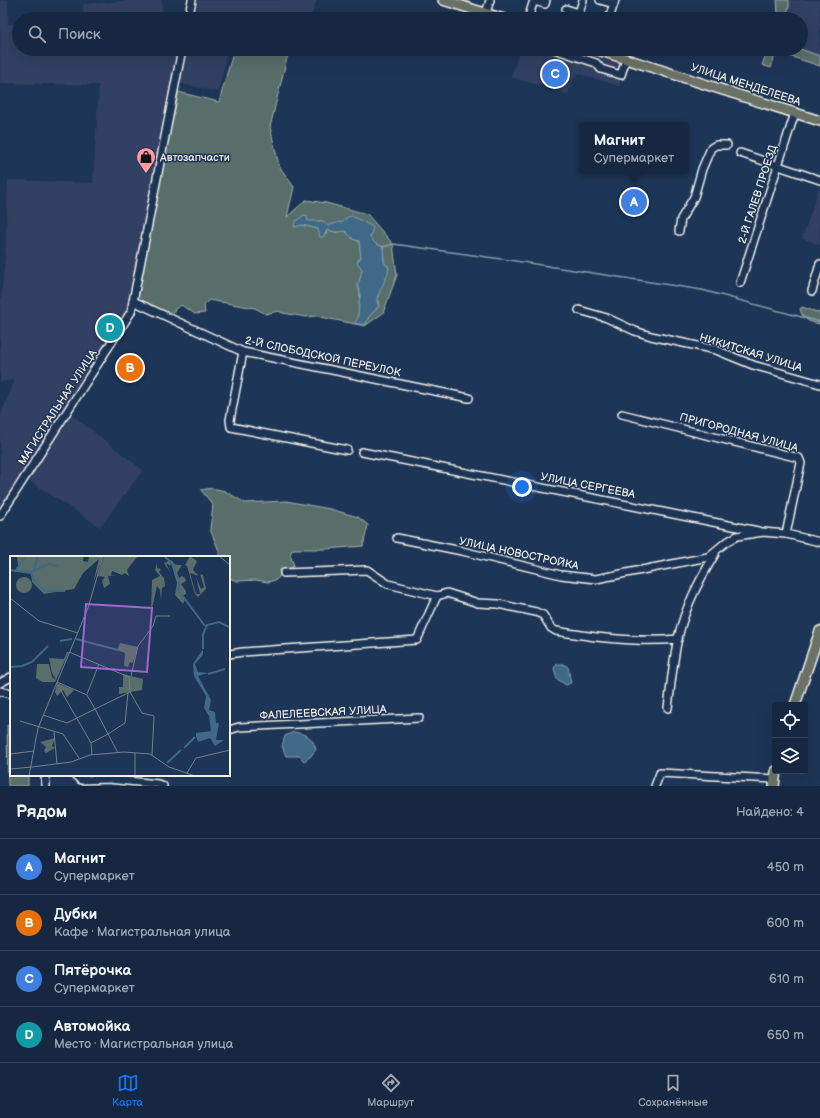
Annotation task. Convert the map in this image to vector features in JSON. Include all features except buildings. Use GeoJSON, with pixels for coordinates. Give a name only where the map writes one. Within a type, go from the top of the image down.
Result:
{"type":"FeatureCollection","features":[{"type":"Feature","properties":{"kind":"main road"},"geometry":{"type":"LineString","coordinates":[[443,0],[483,12]]}},
{"type":"Feature","properties":{"kind":"main road","name":"УЛИЦА МЕНДЕЛЕЕВА"},"geometry":{"type":"LineString","coordinates":[[618,56],[820,121]]}},
{"type":"Feature","properties":{"kind":"main road"},"geometry":{"type":"LineString","coordinates":[[796,702],[819,636]]}},
{"type":"Feature","properties":{"kind":"street"},"geometry":{"type":"LineString","coordinates":[[189,12],[192,0]]}},
{"type":"Feature","properties":{"kind":"street"},"geometry":{"type":"LineString","coordinates":[[486,12],[490,0]]}},
{"type":"Feature","properties":{"kind":"street"},"geometry":{"type":"LineString","coordinates":[[530,12],[534,0],[545,4],[546,0]]}},
{"type":"Feature","properties":{"kind":"street"},"geometry":{"type":"LineString","coordinates":[[579,12],[582,0]]}},
{"type":"Feature","properties":{"kind":"street"},"geometry":{"type":"LineString","coordinates":[[600,0],[614,2],[611,12]]}},
{"type":"Feature","properties":{"kind":"street"},"geometry":{"type":"LineString","coordinates":[[566,9],[576,12]]}},
{"type":"Feature","properties":{"kind":"street","name":"МАГИСТРАЛЬНАЯ УЛИЦА"},"geometry":{"type":"LineString","coordinates":[[0,516],[131,312],[181,56]]}},
{"type":"Feature","properties":{"kind":"street"},"geometry":{"type":"LineString","coordinates":[[575,56],[596,63],[601,69],[621,75],[626,59]]}},
{"type":"Feature","properties":{"kind":"street"},"geometry":{"type":"LineString","coordinates":[[596,63],[597,56]]}},
{"type":"Feature","properties":{"kind":"street","name":"2-Й ГАЛЕВ ПРОЕЗД"},"geometry":{"type":"LineString","coordinates":[[740,283],[795,112]]}},
{"type":"Feature","properties":{"kind":"street"},"geometry":{"type":"LineString","coordinates":[[679,231],[681,220],[694,197],[702,169],[711,148],[716,145],[727,145]]}},
{"type":"Feature","properties":{"kind":"street"},"geometry":{"type":"LineString","coordinates":[[740,153],[820,180]]}},
{"type":"Feature","properties":{"kind":"street"},"geometry":{"type":"LineString","coordinates":[[812,291],[820,264]]}},
{"type":"Feature","properties":{"kind":"street","name":"2-Й СЛОБОДСКОЙ ПЕРЕУЛОК"},"geometry":{"type":"LineString","coordinates":[[134,301],[243,352],[469,398]]}},
{"type":"Feature","properties":{"kind":"street","name":"НИКИТСКАЯ УЛИЦА"},"geometry":{"type":"LineString","coordinates":[[579,310],[608,318],[635,331],[651,336],[716,350],[753,365],[820,384]]}},
{"type":"Feature","properties":{"kind":"street"},"geometry":{"type":"LineString","coordinates":[[243,352],[230,420],[231,426],[347,450]]}},
{"type":"Feature","properties":{"kind":"street","name":"ПРИГОРОДНАЯ УЛИЦА"},"geometry":{"type":"LineString","coordinates":[[622,414],[799,458],[800,463],[786,534]]}},
{"type":"Feature","properties":{"kind":"street","name":"УЛИЦА СЕРГЕЕВА"},"geometry":{"type":"LineString","coordinates":[[362,452],[763,532]]}},
{"type":"Feature","properties":{"kind":"street","name":"УЛИЦА НОВОСТРОЙКА"},"geometry":{"type":"LineString","coordinates":[[397,538],[462,551],[561,575],[596,579],[708,557],[737,536],[763,532],[786,534],[820,542]]}},
{"type":"Feature","properties":{"kind":"street"},"geometry":{"type":"LineString","coordinates":[[668,708],[678,639],[689,603],[696,587],[718,549]]}},
{"type":"Feature","properties":{"kind":"street"},"geometry":{"type":"LineString","coordinates":[[284,573],[367,570],[388,584],[437,596],[447,593],[478,603],[498,604],[536,612],[543,615],[551,628],[556,631],[617,639],[678,639]]}},
{"type":"Feature","properties":{"kind":"street"},"geometry":{"type":"LineString","coordinates":[[230,654],[417,640],[437,596]]}},
{"type":"Feature","properties":{"kind":"street"},"geometry":{"type":"LineString","coordinates":[[0,683],[10,678]]}},
{"type":"Feature","properties":{"kind":"street"},"geometry":{"type":"LineString","coordinates":[[0,691],[10,694]]}},
{"type":"Feature","properties":{"kind":"street","name":"ФАЛЕЛЕЕВСКАЯ УЛИЦА"},"geometry":{"type":"LineString","coordinates":[[230,730],[239,727],[419,718]]}},
{"type":"Feature","properties":{"kind":"street"},"geometry":{"type":"LineString","coordinates":[[655,786],[660,772],[775,779]]}},
{"type":"Feature","properties":{"kind":"street"},"geometry":{"type":"LineString","coordinates":[[45,776],[46,786]]}},
{"type":"Feature","properties":{"kind":"street"},"geometry":{"type":"LineString","coordinates":[[76,776],[81,780],[108,779],[158,784],[162,786]]}},
{"type":"Feature","properties":{"kind":"shaded area"},"geometry":{"type":"Polygon","coordinates":[[[0,0],[8,0],[8,24],[12,24],[12,56],[180,56],[131,312],[68,412],[143,470],[100,527],[25,478],[0,516],[0,416],[15,380],[0,382],[0,307],[5,259],[8,180],[93,183],[99,85],[0,83],[0,0]]]}},
{"type":"Feature","properties":{"kind":"shaded area"},"geometry":{"type":"Polygon","coordinates":[[[162,0],[162,12],[83,12],[83,4],[162,0]]]}},
{"type":"Feature","properties":{"kind":"shaded area"},"geometry":{"type":"Polygon","coordinates":[[[197,0],[317,0],[313,12],[194,12],[197,0]]]}},
{"type":"Feature","properties":{"kind":"shaded area"},"geometry":{"type":"Polygon","coordinates":[[[789,0],[820,0],[820,67],[788,56],[808,56],[808,12],[788,12],[789,0]]]}},
{"type":"Feature","properties":{"kind":"shaded area"},"geometry":{"type":"Polygon","coordinates":[[[185,56],[226,56],[218,92],[179,83],[185,56]]]}},
{"type":"Feature","properties":{"kind":"shaded area"},"geometry":{"type":"Polygon","coordinates":[[[518,56],[604,56],[626,63],[619,86],[576,73],[568,94],[511,77],[518,56]]]}},
{"type":"Feature","properties":{"kind":"shaded area"},"geometry":{"type":"Polygon","coordinates":[[[820,188],[820,245],[802,238],[820,188]]]}},
{"type":"Feature","properties":{"kind":"shaded area"},"geometry":{"type":"Polygon","coordinates":[[[304,215],[307,216],[308,221],[323,221],[328,226],[339,222],[342,223],[347,217],[352,216],[373,227],[370,238],[376,244],[383,247],[384,262],[389,268],[377,298],[379,306],[368,318],[366,324],[355,323],[358,316],[360,294],[360,290],[357,285],[362,269],[357,262],[361,257],[359,241],[353,239],[345,231],[336,232],[327,230],[323,237],[320,237],[318,229],[302,225],[294,227],[295,222],[304,215]]]}},
{"type":"Feature","properties":{"kind":"shaded area"},"geometry":{"type":"Polygon","coordinates":[[[557,664],[563,664],[568,667],[571,683],[566,685],[557,679],[554,668],[557,664]]]}},
{"type":"Feature","properties":{"kind":"shaded area"},"geometry":{"type":"Polygon","coordinates":[[[293,732],[308,736],[313,741],[316,749],[311,756],[304,761],[299,756],[286,756],[282,746],[285,736],[293,732]]]}},
{"type":"Feature","properties":{"kind":"green space"},"geometry":{"type":"Polygon","coordinates":[[[777,0],[789,0],[787,12],[778,12],[777,0]]]}},
{"type":"Feature","properties":{"kind":"green space"},"geometry":{"type":"Polygon","coordinates":[[[808,52],[820,56],[820,66],[789,56],[808,56],[808,52]]]}},
{"type":"Feature","properties":{"kind":"green space"},"geometry":{"type":"Polygon","coordinates":[[[232,56],[288,56],[270,127],[279,166],[294,187],[287,217],[306,200],[326,203],[367,214],[393,244],[397,275],[383,313],[365,326],[316,316],[306,317],[278,311],[266,314],[255,308],[209,300],[204,305],[205,313],[195,314],[181,305],[175,309],[172,316],[134,300],[178,92],[219,102],[232,56]],[[307,220],[302,225],[318,229],[326,234],[327,230],[336,232],[345,231],[353,239],[359,241],[361,257],[358,260],[362,272],[361,278],[357,285],[360,294],[357,320],[367,322],[368,318],[379,306],[378,296],[386,277],[388,266],[384,262],[383,247],[376,244],[370,238],[372,228],[339,223],[328,226],[322,221],[308,222],[307,220]]]}},
{"type":"Feature","properties":{"kind":"green space"},"geometry":{"type":"Polygon","coordinates":[[[765,56],[775,56],[771,68],[762,65],[765,56]]]}},
{"type":"Feature","properties":{"kind":"green space"},"geometry":{"type":"Polygon","coordinates":[[[802,307],[820,313],[820,324],[810,322],[805,318],[801,313],[800,309],[802,307]]]}},
{"type":"Feature","properties":{"kind":"green space"},"geometry":{"type":"Polygon","coordinates":[[[212,488],[225,491],[245,503],[286,501],[330,509],[358,517],[368,525],[363,546],[325,549],[293,549],[290,554],[294,566],[286,570],[276,580],[268,582],[256,580],[237,581],[230,578],[230,556],[219,556],[219,551],[210,529],[213,505],[201,490],[212,488]]]}},
{"type":"Feature","properties":{"kind":"green space"},"geometry":{"type":"Polygon","coordinates":[[[7,725],[10,725],[10,776],[28,776],[28,786],[8,786],[7,725]]]}},
{"type":"Feature","properties":{"kind":"waterway"},"geometry":{"type":"LineString","coordinates":[[383,247],[393,244],[509,260],[702,290],[820,322]]}},
{"type":"Feature","properties":{"kind":"place","name":"Пятёрочка"},"geometry":{"type":"Point","coordinates":[555,74]}},
{"type":"Feature","properties":{"kind":"place","name":"Автозапчасти"},"geometry":{"type":"Point","coordinates":[146,174]}},
{"type":"Feature","properties":{"kind":"place","name":"Магнит"},"geometry":{"type":"Point","coordinates":[634,202]}},
{"type":"Feature","properties":{"kind":"place","name":"Автомойка"},"geometry":{"type":"Point","coordinates":[110,328]}},
{"type":"Feature","properties":{"kind":"place","name":"Дубки"},"geometry":{"type":"Point","coordinates":[130,368]}}]}
